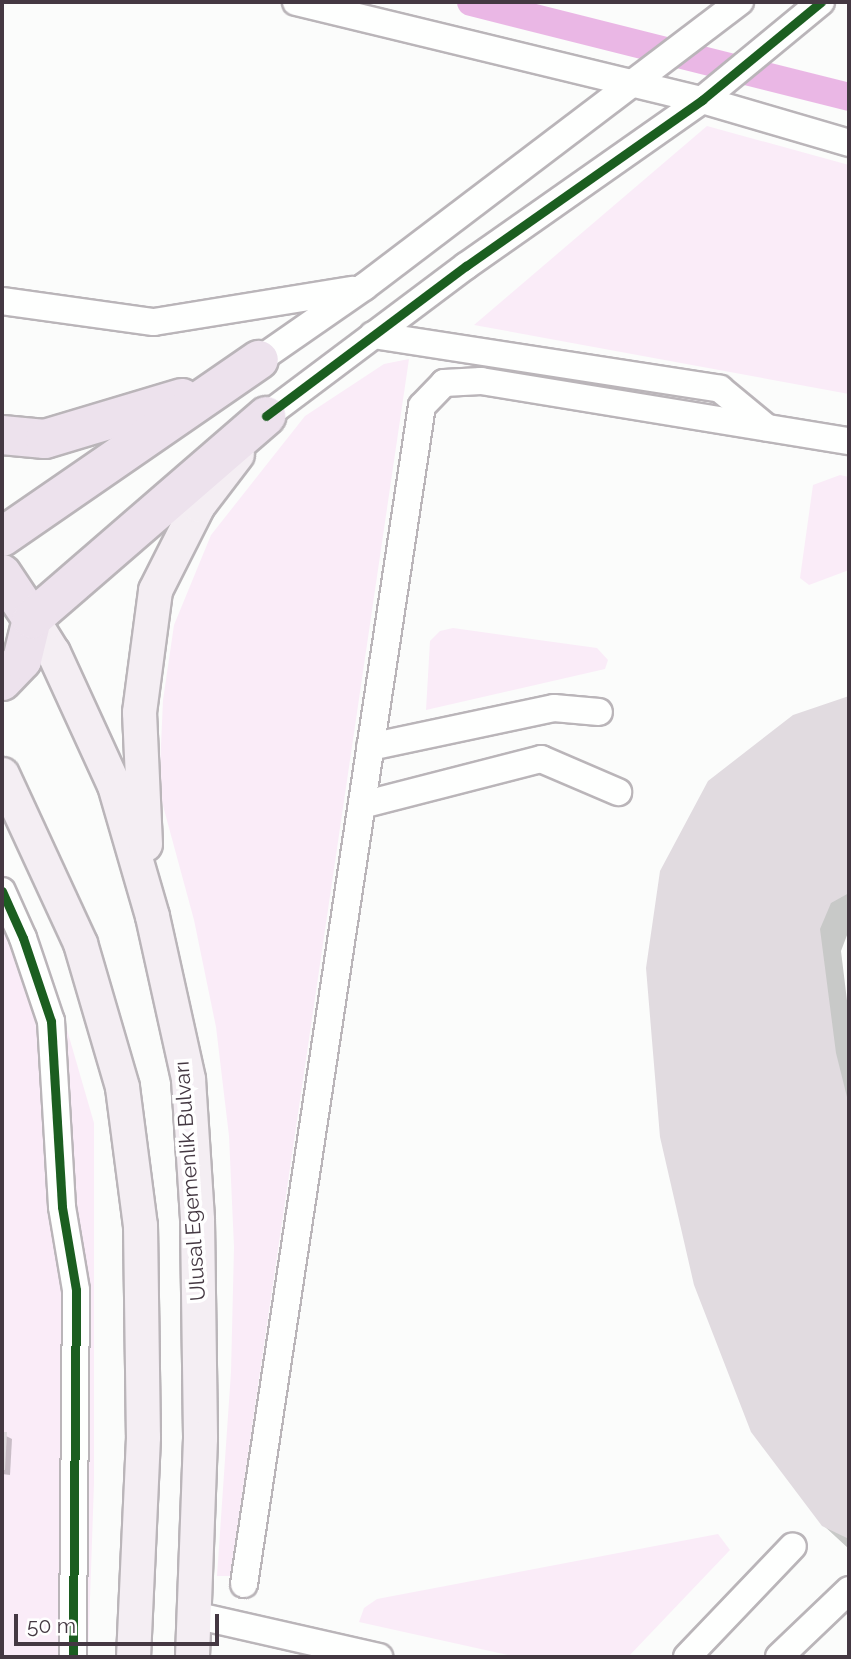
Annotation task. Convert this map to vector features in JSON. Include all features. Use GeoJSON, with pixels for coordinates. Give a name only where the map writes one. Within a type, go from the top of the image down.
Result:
{"type":"FeatureCollection","features":[{"type":"Feature","properties":{"kind":"highway"},"geometry":{"type":"LineString","coordinates":[[2,435],[45,439],[167,406],[259,360]]}},
{"type":"Feature","properties":{"kind":"highway"},"geometry":{"type":"LineString","coordinates":[[2,537],[259,360]]}},
{"type":"Feature","properties":{"kind":"highway"},"geometry":{"type":"LineString","coordinates":[[2,681],[22,660],[32,619],[265,416]]}},
{"type":"Feature","properties":{"kind":"highway","name":"Ulusal Egemenlik Bulvarı"},"geometry":{"type":"LineString","coordinates":[[2,574],[32,619]]}},
{"type":"Feature","properties":{"kind":"main road"},"geometry":{"type":"LineString","coordinates":[[152,916],[142,822],[139,712],[155,590],[198,505],[265,416]]}},
{"type":"Feature","properties":{"kind":"main road","name":"Ulusal Egemenlik Bulvarı"},"geometry":{"type":"LineString","coordinates":[[32,619],[53,652],[114,785],[152,916],[188,1079],[197,1220],[200,1438],[192,1657]]}},
{"type":"Feature","properties":{"kind":"main road"},"geometry":{"type":"LineString","coordinates":[[2,774],[80,943],[122,1087],[141,1238],[144,1437],[133,1657]]}},
{"type":"Feature","properties":{"kind":"street"},"geometry":{"type":"LineString","coordinates":[[296,2],[710,93],[849,143]]}},
{"type":"Feature","properties":{"kind":"street"},"geometry":{"type":"LineString","coordinates":[[259,360],[364,287],[740,2]]}},
{"type":"Feature","properties":{"kind":"street"},"geometry":{"type":"LineString","coordinates":[[265,416],[373,335],[710,93],[821,2]]}},
{"type":"Feature","properties":{"kind":"street"},"geometry":{"type":"LineString","coordinates":[[2,301],[154,322],[364,287]]}},
{"type":"Feature","properties":{"kind":"street"},"geometry":{"type":"LineString","coordinates":[[373,335],[720,388],[768,428]]}},
{"type":"Feature","properties":{"kind":"street"},"geometry":{"type":"LineString","coordinates":[[244,1584],[422,406],[444,383],[481,381],[849,441]]}},
{"type":"Feature","properties":{"kind":"street"},"geometry":{"type":"LineString","coordinates":[[370,747],[554,708],[599,712]]}},
{"type":"Feature","properties":{"kind":"street"},"geometry":{"type":"LineString","coordinates":[[362,805],[541,759],[618,792]]}},
{"type":"Feature","properties":{"kind":"street"},"geometry":{"type":"LineString","coordinates":[[2,891],[23,938],[51,1021],[62,1207],[76,1290],[73,1657]]}},
{"type":"Feature","properties":{"kind":"street"},"geometry":{"type":"LineString","coordinates":[[687,1657],[793,1546]]}},
{"type":"Feature","properties":{"kind":"street"},"geometry":{"type":"LineString","coordinates":[[779,1657],[849,1590]]}},
{"type":"Feature","properties":{"kind":"street"},"geometry":{"type":"LineString","coordinates":[[194,1615],[379,1657]]}},
{"type":"Feature","properties":{"kind":"shaded area"},"geometry":{"type":"Polygon","coordinates":[[[707,126],[849,165],[849,394],[474,325],[707,126]]]}},
{"type":"Feature","properties":{"kind":"shaded area"},"geometry":{"type":"Polygon","coordinates":[[[409,359],[230,1576],[217,1576],[231,1372],[234,1247],[229,1136],[216,1027],[194,920],[159,791],[163,700],[174,625],[211,535],[305,416],[384,364],[409,359]]]}},
{"type":"Feature","properties":{"kind":"shaded area"},"geometry":{"type":"Polygon","coordinates":[[[840,475],[849,477],[849,570],[809,585],[800,578],[813,485],[840,475]]]}},
{"type":"Feature","properties":{"kind":"shaded area"},"geometry":{"type":"Polygon","coordinates":[[[453,628],[597,648],[608,660],[605,669],[426,710],[430,641],[440,631],[453,628]]]}},
{"type":"Feature","properties":{"kind":"shaded area"},"geometry":{"type":"Polygon","coordinates":[[[2,870],[46,957],[94,1123],[94,1483],[88,1657],[2,1657],[2,870]]]}},
{"type":"Feature","properties":{"kind":"shaded area"},"geometry":{"type":"Polygon","coordinates":[[[718,1534],[730,1550],[628,1657],[517,1657],[359,1622],[364,1608],[377,1599],[718,1534]]]}},
{"type":"Feature","properties":{"kind":"building"},"geometry":{"type":"Polygon","coordinates":[[[849,696],[849,893],[831,903],[820,929],[836,1053],[849,1105],[849,1539],[822,1526],[751,1432],[694,1285],[660,1137],[646,968],[660,871],[708,781],[793,715],[849,696]]]}},
{"type":"Feature","properties":{"kind":"building"},"geometry":{"type":"Polygon","coordinates":[[[2,1432],[7,1432],[5,1470],[2,1470],[2,1432]]]}},
{"type":"Feature","properties":{"kind":"waterway"},"geometry":{"type":"LineString","coordinates":[[471,2],[849,97]]}},
{"type":"Feature","properties":{"kind":"cycle path"},"geometry":{"type":"LineString","coordinates":[[266,416],[466,266],[702,100],[821,2]]}},
{"type":"Feature","properties":{"kind":"cycle path"},"geometry":{"type":"LineString","coordinates":[[2,891],[23,938],[51,1021],[62,1207],[76,1290],[73,1657]]}}]}
